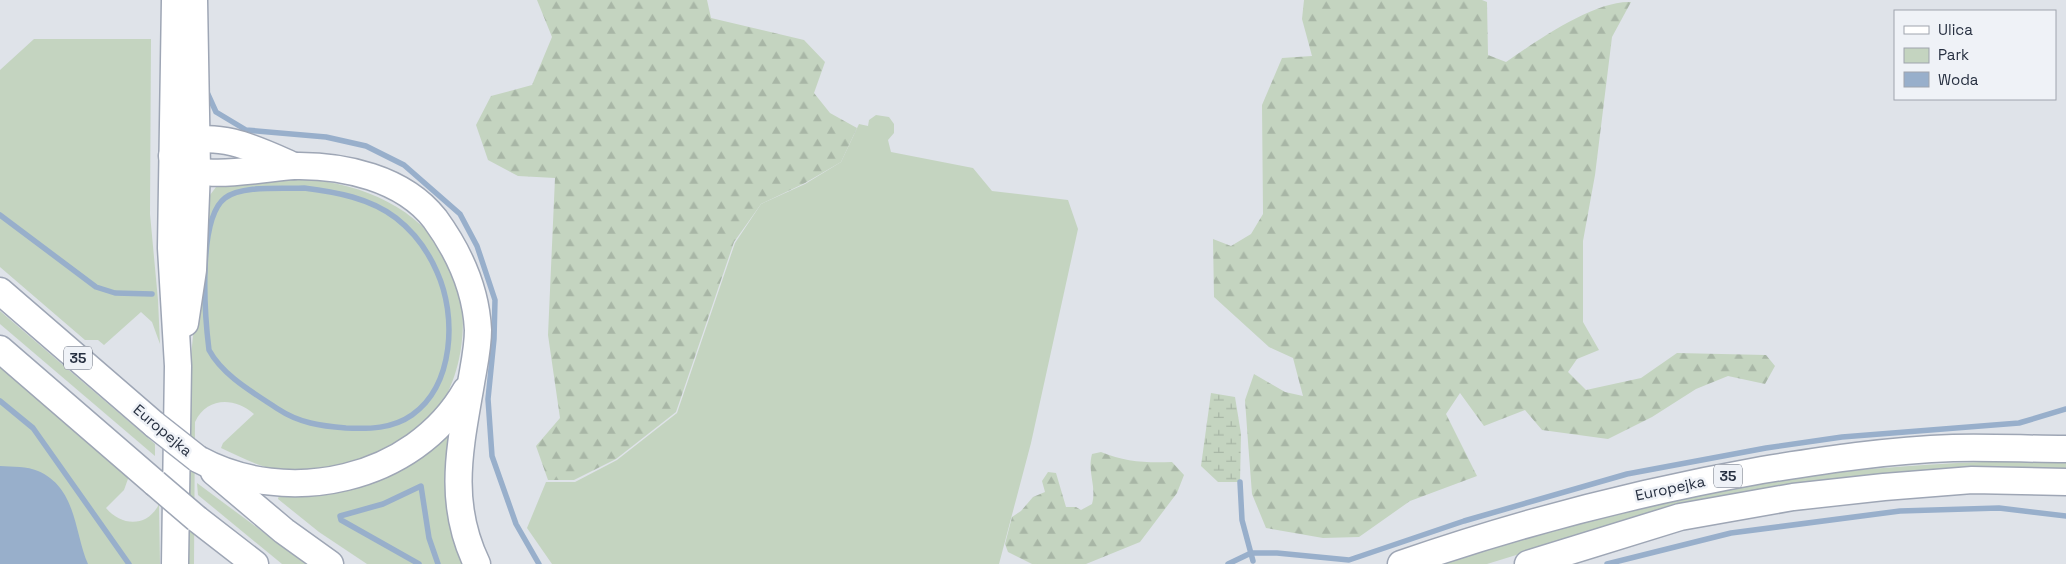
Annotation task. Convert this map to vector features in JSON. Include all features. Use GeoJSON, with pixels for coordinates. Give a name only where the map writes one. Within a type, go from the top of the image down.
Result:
{"type":"FeatureCollection","features":[{"type":"Feature","properties":{"kind":"main road"},"geometry":{"type":"LineString","coordinates":[[175,0],[172,156],[172,276],[178,366],[175,564]]}},
{"type":"Feature","properties":{"kind":"main road"},"geometry":{"type":"LineString","coordinates":[[178,366],[193,270],[197,170],[194,0]]}},
{"type":"Feature","properties":{"kind":"main road"},"geometry":{"type":"LineString","coordinates":[[172,156],[181,144],[197,140],[220,141],[263,152],[294,166]]}},
{"type":"Feature","properties":{"kind":"main road"},"geometry":{"type":"LineString","coordinates":[[172,156],[179,165],[197,170],[266,171],[294,166],[348,171],[373,178],[396,188],[418,202],[433,218],[460,259],[471,286],[478,332],[458,459],[457,485],[463,530],[477,564]]}},
{"type":"Feature","properties":{"kind":"main road","name":"Europejka"},"geometry":{"type":"LineString","coordinates":[[0,291],[155,425],[284,531],[330,564]]}},
{"type":"Feature","properties":{"kind":"main road"},"geometry":{"type":"LineString","coordinates":[[0,350],[197,519],[255,564]]}},
{"type":"Feature","properties":{"kind":"main road"},"geometry":{"type":"LineString","coordinates":[[198,459],[226,473],[266,481],[302,484],[342,479],[389,461],[430,434],[445,420],[471,381]]}},
{"type":"Feature","properties":{"kind":"main road","name":"Europejka"},"geometry":{"type":"LineString","coordinates":[[1400,564],[1544,518],[1700,481],[1839,458],[1952,448],[2066,449]]}},
{"type":"Feature","properties":{"kind":"main road","name":"Europejka"},"geometry":{"type":"LineString","coordinates":[[1528,564],[1680,517],[1793,497],[1884,486],[1972,480],[2066,482]]}},
{"type":"Feature","properties":{"kind":"green space"},"geometry":{"type":"Polygon","coordinates":[[[537,0],[707,0],[711,18],[804,40],[825,62],[814,93],[830,113],[857,128],[841,162],[805,183],[761,204],[734,242],[676,412],[616,459],[574,480],[548,480],[536,446],[560,418],[548,335],[555,178],[518,176],[488,160],[476,125],[491,96],[532,85],[552,37],[537,0]]]}},
{"type":"Feature","properties":{"kind":"green space"},"geometry":{"type":"Polygon","coordinates":[[[1304,0],[1482,0],[1487,2],[1488,55],[1506,62],[1583,15],[1616,3],[1631,2],[1612,37],[1595,175],[1583,241],[1583,322],[1599,350],[1577,359],[1568,372],[1586,390],[1641,378],[1677,353],[1766,355],[1775,366],[1765,384],[1728,376],[1696,389],[1652,417],[1608,439],[1542,430],[1525,410],[1484,426],[1460,393],[1446,414],[1477,476],[1410,501],[1359,537],[1323,538],[1266,528],[1252,494],[1245,400],[1254,374],[1285,392],[1303,396],[1293,358],[1269,347],[1214,297],[1213,239],[1231,246],[1251,234],[1263,214],[1262,105],[1282,58],[1312,56],[1302,19],[1304,0]]]}},
{"type":"Feature","properties":{"kind":"green space"},"geometry":{"type":"Polygon","coordinates":[[[34,39],[151,39],[150,214],[160,344],[152,322],[141,312],[104,345],[98,340],[85,340],[0,267],[0,70],[34,39]]]}},
{"type":"Feature","properties":{"kind":"green space"},"geometry":{"type":"Polygon","coordinates":[[[876,115],[889,117],[894,124],[894,133],[888,140],[891,152],[973,168],[992,191],[1068,200],[1078,229],[1031,443],[999,564],[552,564],[527,528],[546,482],[575,482],[617,460],[677,413],[735,243],[761,204],[805,184],[841,162],[859,124],[868,126],[869,120],[876,115]]]}},
{"type":"Feature","properties":{"kind":"green space"},"geometry":{"type":"Polygon","coordinates":[[[303,179],[338,184],[370,194],[399,208],[424,228],[443,251],[456,279],[462,311],[461,348],[453,381],[437,412],[422,429],[364,462],[341,468],[285,471],[268,468],[244,459],[221,448],[223,443],[254,414],[246,408],[230,402],[214,404],[206,408],[195,422],[194,564],[188,564],[190,366],[207,199],[216,187],[229,181],[303,179]]]}},
{"type":"Feature","properties":{"kind":"green space"},"geometry":{"type":"Polygon","coordinates":[[[0,311],[155,444],[155,456],[0,324],[0,311]]]}},
{"type":"Feature","properties":{"kind":"green space"},"geometry":{"type":"Polygon","coordinates":[[[0,363],[129,476],[124,490],[106,508],[112,514],[119,519],[134,522],[148,517],[159,504],[160,564],[0,564],[0,363]]]}},
{"type":"Feature","properties":{"kind":"green space"},"geometry":{"type":"Polygon","coordinates":[[[1211,393],[1235,397],[1241,434],[1240,482],[1218,482],[1201,466],[1211,393]]]}},
{"type":"Feature","properties":{"kind":"green space"},"geometry":{"type":"Polygon","coordinates":[[[450,434],[447,506],[450,522],[465,564],[367,564],[319,532],[278,499],[279,495],[319,494],[356,487],[450,434]]]}},
{"type":"Feature","properties":{"kind":"green space"},"geometry":{"type":"Polygon","coordinates":[[[1101,452],[1136,461],[1172,462],[1184,475],[1177,493],[1140,542],[1086,564],[1032,564],[1008,552],[1005,544],[1012,517],[1021,511],[1033,497],[1045,492],[1042,481],[1048,472],[1056,473],[1066,507],[1076,507],[1081,510],[1092,504],[1092,454],[1101,452]]]}},
{"type":"Feature","properties":{"kind":"green space"},"geometry":{"type":"Polygon","coordinates":[[[1983,462],[2066,462],[2066,470],[1575,537],[1487,564],[1444,564],[1575,522],[1628,508],[1736,486],[1859,470],[1983,462]]]}},
{"type":"Feature","properties":{"kind":"green space"},"geometry":{"type":"Polygon","coordinates":[[[197,483],[306,564],[282,564],[198,495],[197,483]]]}},
{"type":"Feature","properties":{"kind":"water"},"geometry":{"type":"Polygon","coordinates":[[[0,466],[34,469],[51,479],[60,488],[72,512],[88,564],[0,564],[0,466]]]}},
{"type":"Feature","properties":{"kind":"waterway"},"geometry":{"type":"LineString","coordinates":[[206,90],[216,112],[246,130],[326,137],[366,146],[404,165],[460,214],[477,246],[495,300],[494,339],[488,399],[492,456],[516,524],[539,564]]}},
{"type":"Feature","properties":{"kind":"waterway"},"geometry":{"type":"LineString","coordinates":[[263,188],[304,188],[352,197],[386,211],[403,223],[415,236],[425,249],[437,272],[443,290],[449,329],[448,349],[444,368],[426,402],[404,420],[388,426],[372,428],[346,428],[302,421],[286,414],[249,390],[222,368],[209,350],[205,270],[210,226],[216,209],[225,198],[241,191],[263,188]]}},
{"type":"Feature","properties":{"kind":"waterway"},"geometry":{"type":"LineString","coordinates":[[0,215],[96,287],[115,293],[152,294]]}},
{"type":"Feature","properties":{"kind":"waterway"},"geometry":{"type":"LineString","coordinates":[[0,401],[33,428],[129,564]]}},
{"type":"Feature","properties":{"kind":"waterway"},"geometry":{"type":"LineString","coordinates":[[1228,564],[1251,553],[1277,553],[1349,560],[1464,521],[1627,474],[1766,448],[1842,437],[2019,423],[2066,409]]}},
{"type":"Feature","properties":{"kind":"waterway"},"geometry":{"type":"LineString","coordinates":[[1240,482],[1242,520],[1253,561]]}},
{"type":"Feature","properties":{"kind":"waterway"},"geometry":{"type":"LineString","coordinates":[[419,564],[341,520],[340,516],[383,504],[421,486],[429,538],[438,564]]}},
{"type":"Feature","properties":{"kind":"waterway"},"geometry":{"type":"LineString","coordinates":[[1607,564],[1731,533],[1900,511],[1999,508],[2066,516]]}}]}
